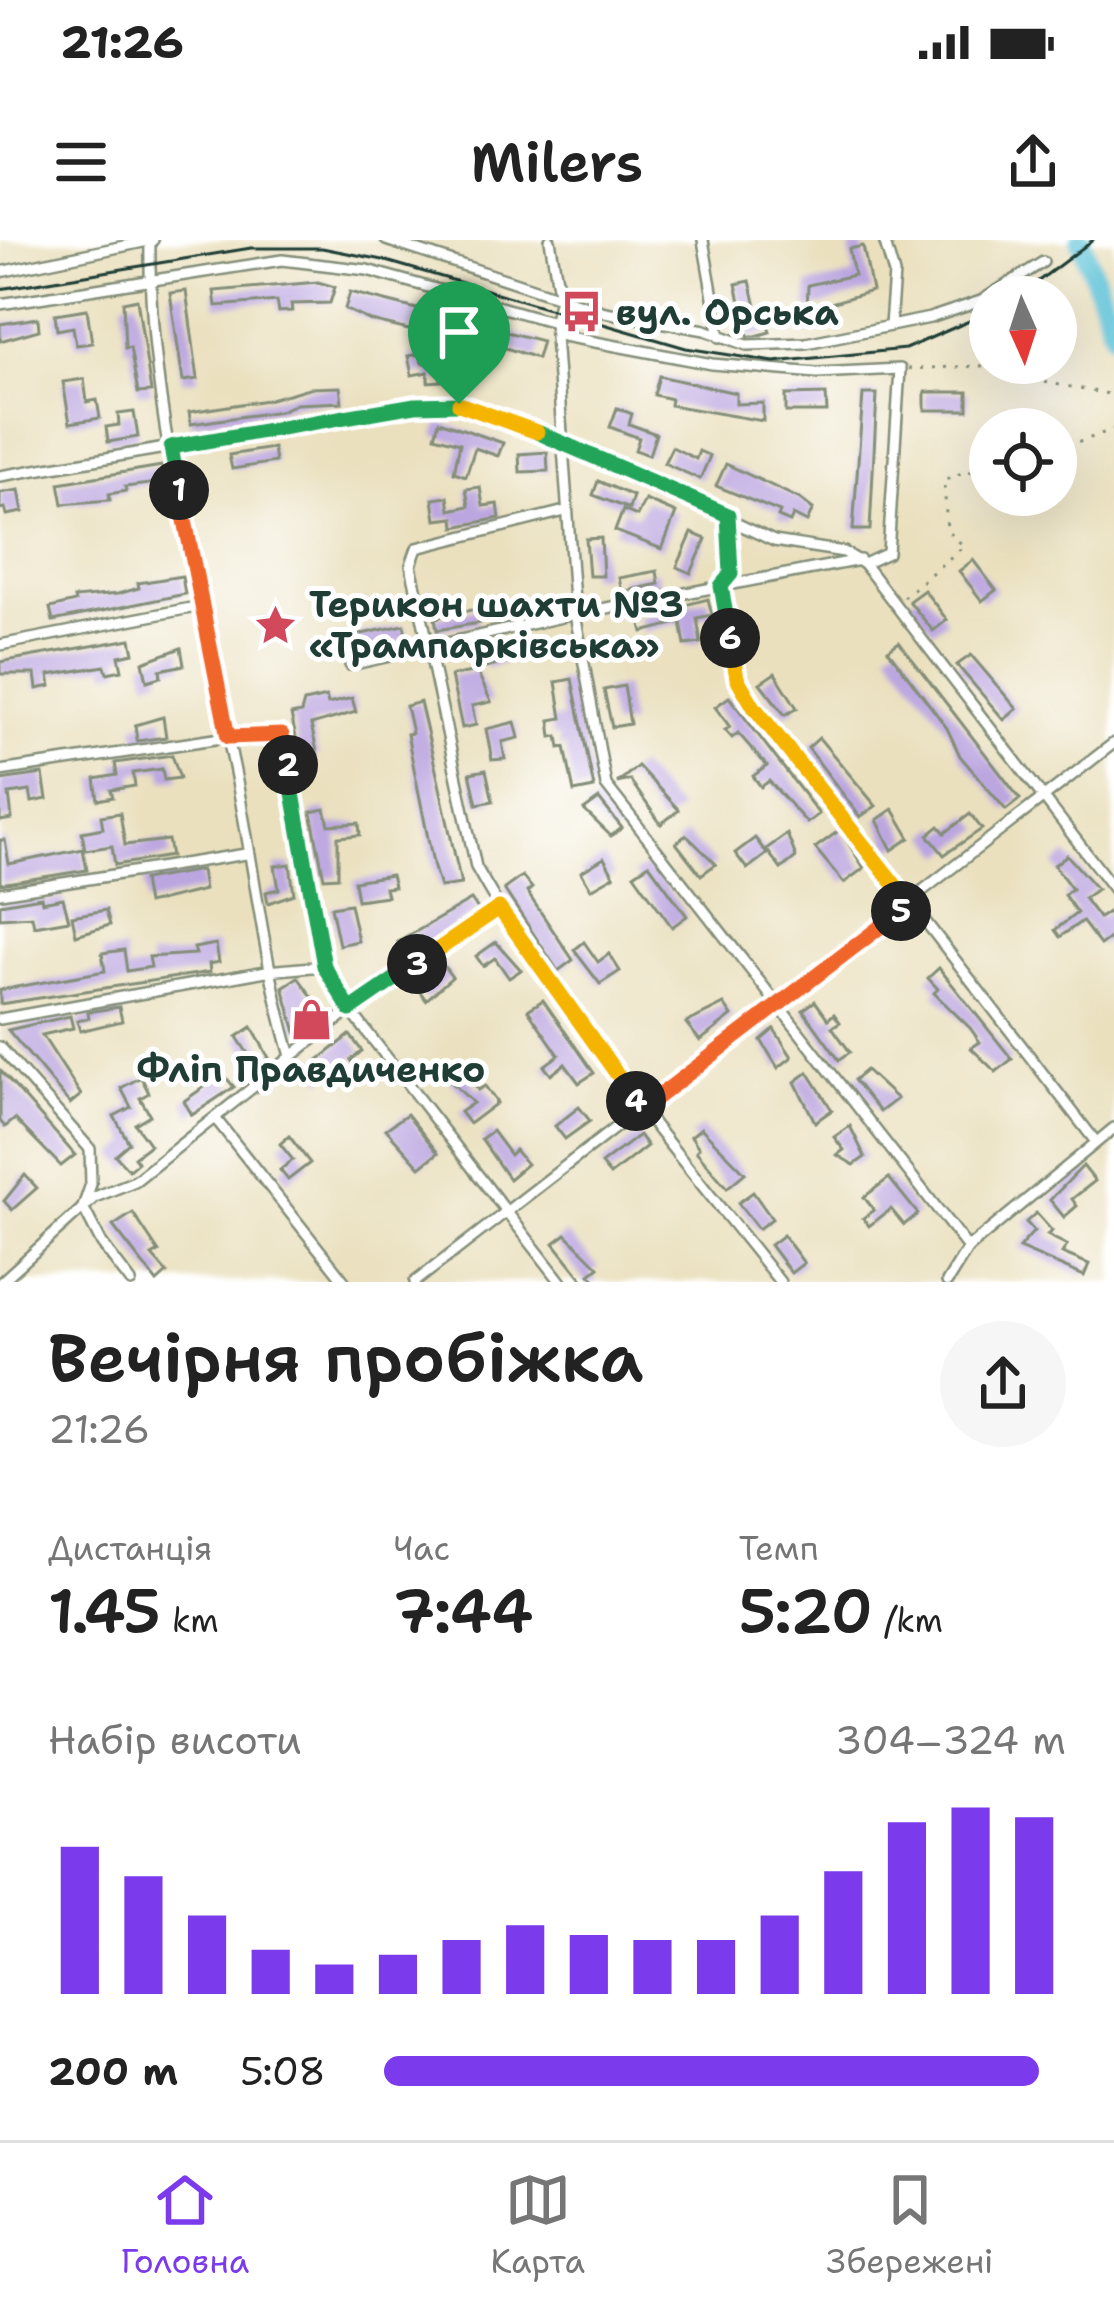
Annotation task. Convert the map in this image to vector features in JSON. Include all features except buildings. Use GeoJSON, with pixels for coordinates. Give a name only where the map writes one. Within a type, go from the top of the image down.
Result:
{"type":"FeatureCollection","features":[{"type":"Feature","properties":{"kind":"street"},"geometry":{"type":"LineString","coordinates":[[386,240],[560,298],[774,346],[890,325],[980,301],[1043,262]]}},
{"type":"Feature","properties":{"kind":"street"},"geometry":{"type":"LineString","coordinates":[[550,240],[560,298],[554,322],[575,614],[606,785],[968,1248]]}},
{"type":"Feature","properties":{"kind":"street"},"geometry":{"type":"LineString","coordinates":[[703,240],[719,337]]}},
{"type":"Feature","properties":{"kind":"street"},"geometry":{"type":"LineString","coordinates":[[884,240],[894,274],[890,325]]}},
{"type":"Feature","properties":{"kind":"street"},"geometry":{"type":"LineString","coordinates":[[0,272],[152,241],[149,279],[171,447],[228,737],[266,970],[291,1056]]}},
{"type":"Feature","properties":{"kind":"street"},"geometry":{"type":"LineString","coordinates":[[0,304],[282,260],[324,262],[554,322]]}},
{"type":"Feature","properties":{"kind":"street"},"geometry":{"type":"LineString","coordinates":[[350,665],[575,614],[862,562],[888,553],[900,369],[817,374],[712,364],[558,335]]}},
{"type":"Feature","properties":{"kind":"street"},"geometry":{"type":"LineString","coordinates":[[0,476],[437,402],[505,418],[728,515],[774,541],[844,552],[862,562],[1114,890]]}},
{"type":"Feature","properties":{"kind":"street"},"geometry":{"type":"LineString","coordinates":[[565,511],[417,548],[411,566],[425,648],[476,867],[499,908],[642,1109],[780,1282]]}},
{"type":"Feature","properties":{"kind":"street"},"geometry":{"type":"LineString","coordinates":[[728,515],[731,574],[721,586],[737,678],[1096,1142]]}},
{"type":"Feature","properties":{"kind":"street"},"geometry":{"type":"LineString","coordinates":[[0,645],[201,606]]}},
{"type":"Feature","properties":{"kind":"street"},"geometry":{"type":"LineString","coordinates":[[0,771],[228,737],[282,735],[324,966],[350,1010],[561,1282]]}},
{"type":"Feature","properties":{"kind":"street"},"geometry":{"type":"LineString","coordinates":[[415,1282],[1114,743]]}},
{"type":"Feature","properties":{"kind":"street"},"geometry":{"type":"LineString","coordinates":[[0,893],[246,854]]}},
{"type":"Feature","properties":{"kind":"street"},"geometry":{"type":"LineString","coordinates":[[1,1282],[82,1207],[135,1181],[350,1010],[499,908]]}},
{"type":"Feature","properties":{"kind":"street"},"geometry":{"type":"LineString","coordinates":[[0,1019],[266,970],[324,966]]}},
{"type":"Feature","properties":{"kind":"street"},"geometry":{"type":"LineString","coordinates":[[0,1047],[90,1149],[91,1184],[82,1207],[131,1282]]}},
{"type":"Feature","properties":{"kind":"street"},"geometry":{"type":"LineString","coordinates":[[215,1118],[345,1282]]}},
{"type":"Feature","properties":{"kind":"street"},"geometry":{"type":"LineString","coordinates":[[947,1282],[968,1248],[1114,1128]]}},
{"type":"Feature","properties":{"kind":"path"},"geometry":{"type":"LineString","coordinates":[[900,369],[1024,364],[1044,382],[1114,395]]}},
{"type":"Feature","properties":{"kind":"path"},"geometry":{"type":"LineString","coordinates":[[1077,443],[1114,429]]}},
{"type":"Feature","properties":{"kind":"path"},"geometry":{"type":"LineString","coordinates":[[892,605],[964,546],[947,531],[944,480],[969,471]]}},
{"type":"Feature","properties":{"kind":"waterway"},"geometry":{"type":"LineString","coordinates":[[1081,240],[1114,333]]}},
{"type":"Feature","properties":{"kind":"waterway"},"geometry":{"type":"LineString","coordinates":[[1100,295],[1114,300]]}},
{"type":"Feature","properties":{"kind":"tram line"},"geometry":{"type":"LineString","coordinates":[[1045,276],[1093,240]]}},
{"type":"Feature","properties":{"kind":"tram line"},"geometry":{"type":"LineString","coordinates":[[0,289],[251,248],[322,248],[383,260],[686,348],[774,362],[905,349],[969,321]]}},
{"type":"Feature","properties":{"kind":"place","name":"вул. Орська"},"geometry":{"type":"Point","coordinates":[582,312]}},
{"type":"Feature","properties":{"kind":"place","name":"Терикон шахти №3 «Трампарківська»"},"geometry":{"type":"Point","coordinates":[275,625]}},
{"type":"Feature","properties":{"kind":"place","name":"Фліп Правдиченко"},"geometry":{"type":"Point","coordinates":[311,1019]}},
{"type":"Feature","properties":{"kind":"route"},"geometry":{"type":"LineString","coordinates":[[459,404],[561,441],[728,515],[731,574],[721,586],[737,678],[754,707],[910,904],[642,1109],[499,908],[350,1010],[324,966],[282,735],[228,737],[171,447],[415,405],[459,404]]}}]}
